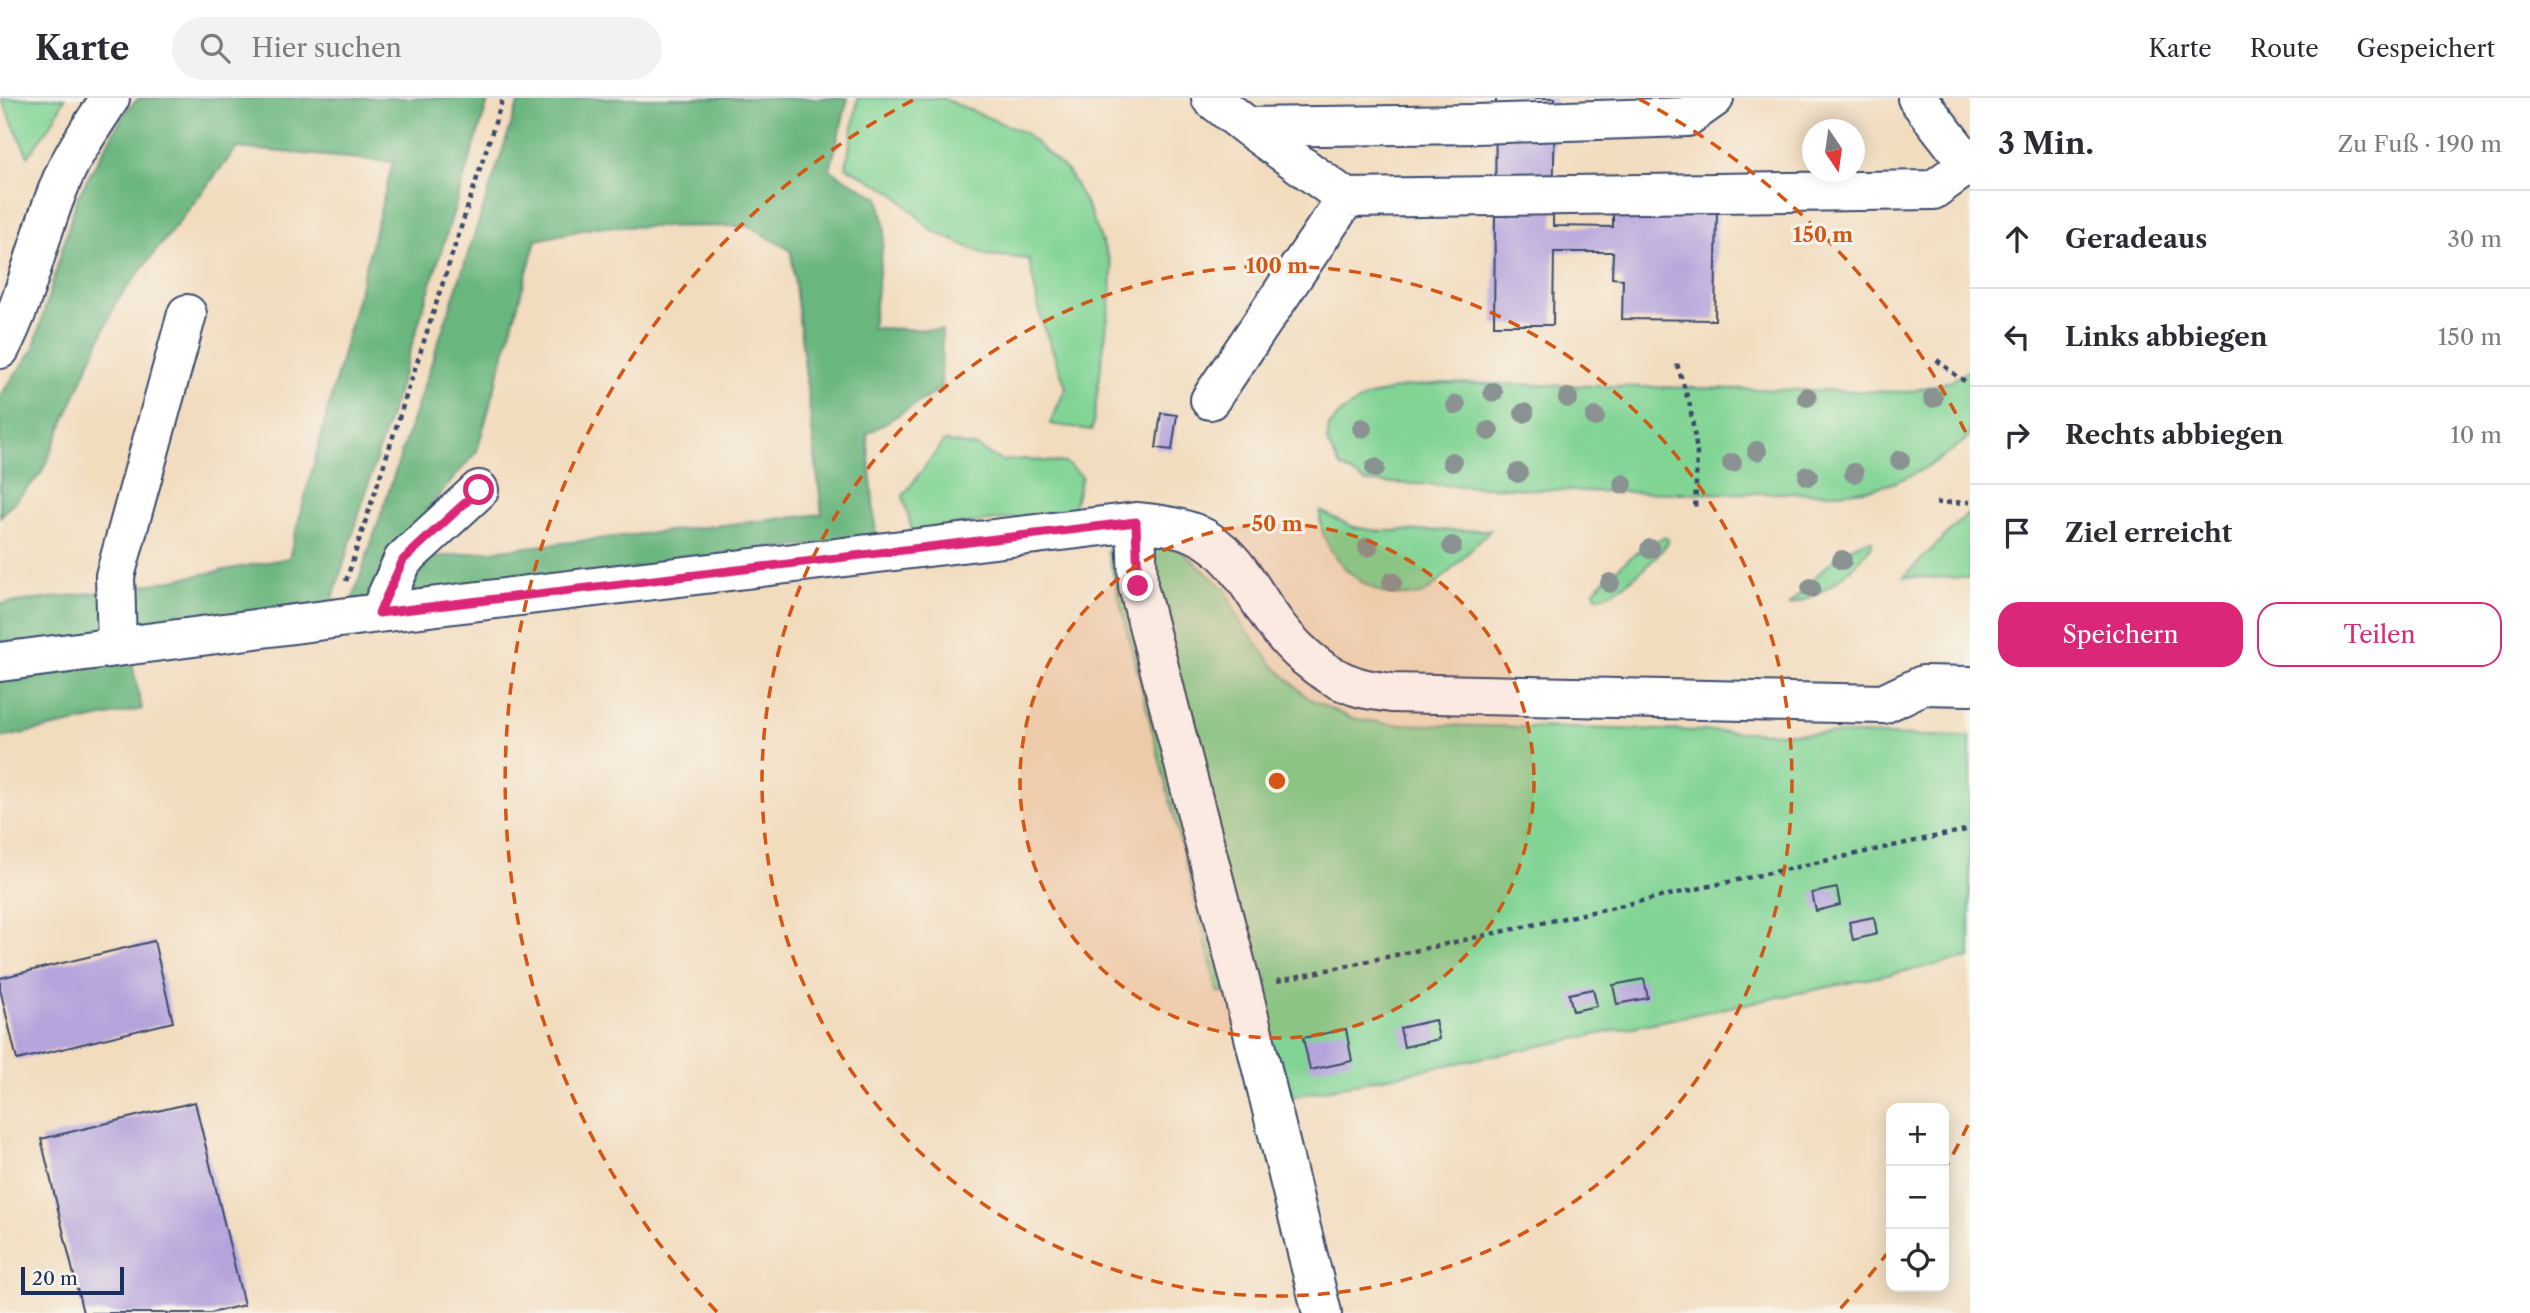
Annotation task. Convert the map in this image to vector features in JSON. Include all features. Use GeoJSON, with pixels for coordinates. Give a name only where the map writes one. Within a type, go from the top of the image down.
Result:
{"type":"FeatureCollection","features":[{"type":"Feature","properties":{"kind":"main road"},"geometry":{"type":"LineString","coordinates":[[0,349],[59,186],[71,160],[110,98]]}},
{"type":"Feature","properties":{"kind":"main road"},"geometry":{"type":"LineString","coordinates":[[1212,98],[1346,198],[1933,190],[1969,165],[1917,98]]}},
{"type":"Feature","properties":{"kind":"main road"},"geometry":{"type":"LineString","coordinates":[[1248,127],[1477,124],[1687,117],[1714,98]]}},
{"type":"Feature","properties":{"kind":"main road"},"geometry":{"type":"LineString","coordinates":[[1210,400],[1346,198]]}},
{"type":"Feature","properties":{"kind":"main road"},"geometry":{"type":"LineString","coordinates":[[117,646],[115,576],[187,314]]}},
{"type":"Feature","properties":{"kind":"main road"},"geometry":{"type":"LineString","coordinates":[[379,613],[403,560],[479,490]]}},
{"type":"Feature","properties":{"kind":"main road"},"geometry":{"type":"LineString","coordinates":[[0,662],[379,613],[1136,522],[1169,526],[1196,534],[1226,555],[1244,574],[1270,617],[1299,651],[1326,672],[1355,686],[1392,693],[1884,704],[1923,685],[1970,686]]}},
{"type":"Feature","properties":{"kind":"main road"},"geometry":{"type":"LineString","coordinates":[[1136,522],[1138,586],[1242,988],[1322,1313]]}},
{"type":"Feature","properties":{"kind":"path"},"geometry":{"type":"LineString","coordinates":[[334,619],[503,98]]}},
{"type":"Feature","properties":{"kind":"path"},"geometry":{"type":"LineString","coordinates":[[1937,360],[1970,384]]}},
{"type":"Feature","properties":{"kind":"path"},"geometry":{"type":"LineString","coordinates":[[1677,364],[1690,405],[1697,452],[1695,511]]}},
{"type":"Feature","properties":{"kind":"path"},"geometry":{"type":"LineString","coordinates":[[1936,503],[1970,502]]}},
{"type":"Feature","properties":{"kind":"path"},"geometry":{"type":"LineString","coordinates":[[1242,988],[1970,829]]}},
{"type":"Feature","properties":{"kind":"green space"},"geometry":{"type":"Polygon","coordinates":[[[1,98],[65,98],[53,121],[28,156],[1,98]]]}},
{"type":"Feature","properties":{"kind":"green space"},"geometry":{"type":"Polygon","coordinates":[[[139,98],[489,98],[330,607],[125,635],[124,589],[289,558],[393,162],[237,148],[116,302],[41,474],[0,517],[0,396],[33,350],[77,198],[125,112],[139,98]]]}},
{"type":"Feature","properties":{"kind":"green space"},"geometry":{"type":"Polygon","coordinates":[[[520,98],[848,98],[830,170],[879,198],[885,228],[872,328],[942,330],[941,389],[867,434],[876,536],[350,607],[520,98]],[[749,226],[596,227],[536,240],[477,451],[424,513],[428,558],[822,514],[791,251],[749,226]]]}},
{"type":"Feature","properties":{"kind":"green space"},"geometry":{"type":"Polygon","coordinates":[[[858,98],[942,98],[1025,133],[1068,172],[1089,210],[1112,267],[1111,295],[1092,430],[1050,424],[1066,387],[1041,319],[1029,259],[986,255],[931,230],[893,192],[846,167],[858,98]]]}},
{"type":"Feature","properties":{"kind":"green space"},"geometry":{"type":"Polygon","coordinates":[[[1970,369],[1970,436],[1918,472],[1883,486],[1853,492],[1658,493],[1366,482],[1340,466],[1327,442],[1329,426],[1342,412],[1366,397],[1403,387],[1445,383],[1908,392],[1951,381],[1970,369]]]}},
{"type":"Feature","properties":{"kind":"green space"},"geometry":{"type":"Polygon","coordinates":[[[944,441],[977,447],[1002,461],[1024,459],[1066,463],[1082,476],[1073,510],[912,531],[903,496],[944,441]]]}},
{"type":"Feature","properties":{"kind":"green space"},"geometry":{"type":"Polygon","coordinates":[[[1320,511],[1353,527],[1378,531],[1490,530],[1429,590],[1406,596],[1388,594],[1353,576],[1339,562],[1328,546],[1320,511]]]}},
{"type":"Feature","properties":{"kind":"green space"},"geometry":{"type":"Polygon","coordinates":[[[1970,511],[1970,578],[1904,577],[1970,511]]]}},
{"type":"Feature","properties":{"kind":"green space"},"geometry":{"type":"Polygon","coordinates":[[[1664,537],[1668,539],[1668,543],[1635,576],[1615,591],[1596,597],[1594,590],[1618,568],[1635,554],[1664,537]]]}},
{"type":"Feature","properties":{"kind":"green space"},"geometry":{"type":"Polygon","coordinates":[[[1872,540],[1872,546],[1835,582],[1788,606],[1837,557],[1860,543],[1872,540]]]}},
{"type":"Feature","properties":{"kind":"green space"},"geometry":{"type":"Polygon","coordinates":[[[1170,541],[1226,590],[1238,619],[1273,665],[1308,698],[1350,718],[1390,724],[1970,737],[1970,958],[1271,1101],[1242,988],[1218,993],[1107,550],[1170,541]]]}},
{"type":"Feature","properties":{"kind":"green space"},"geometry":{"type":"Polygon","coordinates":[[[108,591],[109,636],[0,652],[0,604],[108,591]]]}},
{"type":"Feature","properties":{"kind":"green space"},"geometry":{"type":"Polygon","coordinates":[[[132,663],[142,709],[0,738],[0,679],[132,663]]]}},
{"type":"Feature","properties":{"kind":"building"},"geometry":{"type":"Polygon","coordinates":[[[1496,98],[1555,98],[1553,226],[1613,227],[1613,208],[1717,208],[1715,320],[1622,319],[1623,279],[1612,278],[1613,252],[1554,252],[1553,325],[1494,325],[1496,98]]]}},
{"type":"Feature","properties":{"kind":"building"},"geometry":{"type":"Polygon","coordinates":[[[1161,413],[1177,415],[1172,450],[1156,448],[1161,413]]]}},
{"type":"Feature","properties":{"kind":"building"},"geometry":{"type":"Polygon","coordinates":[[[1837,888],[1840,905],[1816,911],[1812,893],[1837,888]]]}},
{"type":"Feature","properties":{"kind":"building"},"geometry":{"type":"Polygon","coordinates":[[[1874,917],[1877,934],[1853,940],[1849,922],[1874,917]]]}},
{"type":"Feature","properties":{"kind":"building"},"geometry":{"type":"Polygon","coordinates":[[[154,941],[173,1022],[17,1060],[0,989],[0,978],[154,941]]]}},
{"type":"Feature","properties":{"kind":"building"},"geometry":{"type":"Polygon","coordinates":[[[1644,979],[1648,998],[1617,1004],[1613,985],[1644,979]]]}},
{"type":"Feature","properties":{"kind":"building"},"geometry":{"type":"Polygon","coordinates":[[[1593,989],[1597,1006],[1573,1011],[1569,994],[1593,989]]]}},
{"type":"Feature","properties":{"kind":"building"},"geometry":{"type":"Polygon","coordinates":[[[1435,1020],[1439,1039],[1404,1047],[1400,1028],[1435,1020]]]}},
{"type":"Feature","properties":{"kind":"building"},"geometry":{"type":"Polygon","coordinates":[[[1346,1029],[1352,1061],[1310,1070],[1303,1038],[1346,1029]]]}},
{"type":"Feature","properties":{"kind":"building"},"geometry":{"type":"Polygon","coordinates":[[[195,1102],[244,1305],[211,1313],[83,1313],[41,1139],[195,1102]]]}},
{"type":"Feature","properties":{"kind":"route"},"geometry":{"type":"LineString","coordinates":[[479,490],[403,560],[379,613],[1136,522],[1138,586]]}}]}
